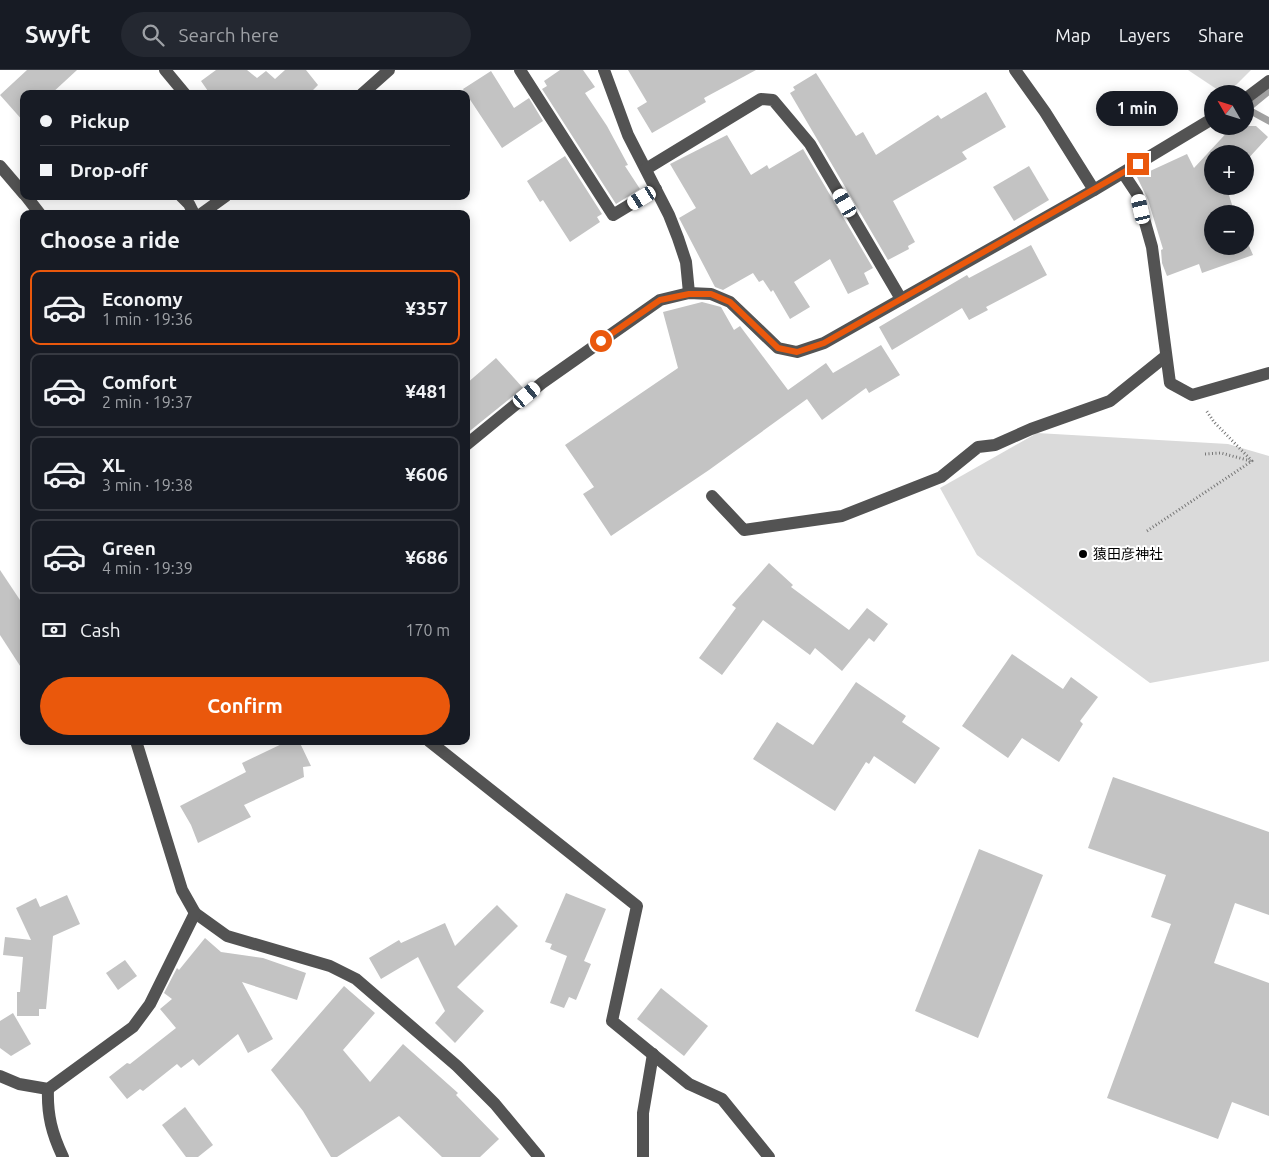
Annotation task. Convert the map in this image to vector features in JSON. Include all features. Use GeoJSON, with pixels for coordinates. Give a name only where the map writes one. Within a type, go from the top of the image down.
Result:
{"type":"FeatureCollection","features":[{"type":"Feature","properties":{"kind":"street"},"geometry":{"type":"LineString","coordinates":[[165,70],[182,90]]}},
{"type":"Feature","properties":{"kind":"street"},"geometry":{"type":"LineString","coordinates":[[366,90],[389,70]]}},
{"type":"Feature","properties":{"kind":"street"},"geometry":{"type":"LineString","coordinates":[[520,70],[613,215],[656,190]]}},
{"type":"Feature","properties":{"kind":"street"},"geometry":{"type":"LineString","coordinates":[[604,70],[628,135],[669,215],[686,262],[689,294]]}},
{"type":"Feature","properties":{"kind":"street"},"geometry":{"type":"LineString","coordinates":[[1015,70],[1045,112],[1094,190]]}},
{"type":"Feature","properties":{"kind":"street"},"geometry":{"type":"LineString","coordinates":[[1254,92],[1269,81]]}},
{"type":"Feature","properties":{"kind":"street"},"geometry":{"type":"LineString","coordinates":[[646,170],[761,99],[773,100],[810,144],[901,299]]}},
{"type":"Feature","properties":{"kind":"street"},"geometry":{"type":"LineString","coordinates":[[470,442],[542,383],[660,300],[689,294],[711,294],[730,302],[778,348],[797,352],[824,343],[1094,190],[1204,124]]}},
{"type":"Feature","properties":{"kind":"street"},"geometry":{"type":"LineString","coordinates":[[0,166],[20,189]]}},
{"type":"Feature","properties":{"kind":"street"},"geometry":{"type":"LineString","coordinates":[[1123,173],[1137,194],[1152,248],[1170,383],[1192,395],[1269,373]]}},
{"type":"Feature","properties":{"kind":"street"},"geometry":{"type":"LineString","coordinates":[[29,200],[37,210]]}},
{"type":"Feature","properties":{"kind":"street"},"geometry":{"type":"LineString","coordinates":[[184,200],[192,210]]}},
{"type":"Feature","properties":{"kind":"street"},"geometry":{"type":"LineString","coordinates":[[207,210],[220,200]]}},
{"type":"Feature","properties":{"kind":"street"},"geometry":{"type":"LineString","coordinates":[[712,496],[744,530],[842,516],[941,476],[978,447],[995,445],[1031,429],[1110,401],[1166,356]]}},
{"type":"Feature","properties":{"kind":"street"},"geometry":{"type":"LineString","coordinates":[[137,745],[182,890],[195,913],[227,936],[330,966],[356,979],[457,1066],[494,1104],[539,1157]]}},
{"type":"Feature","properties":{"kind":"street"},"geometry":{"type":"LineString","coordinates":[[433,745],[636,906],[612,1021],[689,1084],[722,1099],[769,1157]]}},
{"type":"Feature","properties":{"kind":"street"},"geometry":{"type":"LineString","coordinates":[[0,1076],[19,1084],[48,1089],[133,1026],[150,1004],[195,913]]}},
{"type":"Feature","properties":{"kind":"street"},"geometry":{"type":"LineString","coordinates":[[643,1157],[643,1113],[653,1054]]}},
{"type":"Feature","properties":{"kind":"street"},"geometry":{"type":"LineString","coordinates":[[48,1089],[47,1110],[53,1136],[64,1157]]}},
{"type":"Feature","properties":{"kind":"path"},"geometry":{"type":"LineString","coordinates":[[1196,394],[1214,422],[1252,461]]}},
{"type":"Feature","properties":{"kind":"path"},"geometry":{"type":"LineString","coordinates":[[1205,454],[1221,453],[1252,461]]}},
{"type":"Feature","properties":{"kind":"path"},"geometry":{"type":"LineString","coordinates":[[1147,531],[1252,461]]}},
{"type":"Feature","properties":{"kind":"shaded area"},"geometry":{"type":"Polygon","coordinates":[[[1188,70],[1251,70],[1236,85],[1210,85],[1188,70]]]}},
{"type":"Feature","properties":{"kind":"shaded area"},"geometry":{"type":"Polygon","coordinates":[[[1037,433],[1228,444],[1269,456],[1269,661],[1150,683],[977,555],[940,488],[1037,433]]]}},
{"type":"Feature","properties":{"kind":"building"},"geometry":{"type":"Polygon","coordinates":[[[27,70],[77,70],[55,90],[20,90],[20,118],[0,95],[27,70]]]}},
{"type":"Feature","properties":{"kind":"building"},"geometry":{"type":"Polygon","coordinates":[[[216,70],[247,70],[257,78],[266,71],[275,79],[285,70],[306,70],[318,85],[313,90],[207,90],[201,81],[216,70]]]}},
{"type":"Feature","properties":{"kind":"building"},"geometry":{"type":"Polygon","coordinates":[[[560,70],[583,70],[595,87],[585,93],[607,126],[628,165],[625,166],[640,189],[616,204],[542,89],[547,86],[544,81],[560,70]]]}},
{"type":"Feature","properties":{"kind":"building"},"geometry":{"type":"Polygon","coordinates":[[[628,70],[756,70],[704,98],[706,102],[652,133],[637,108],[647,102],[628,70]]]}},
{"type":"Feature","properties":{"kind":"building"},"geometry":{"type":"Polygon","coordinates":[[[491,71],[514,108],[529,98],[543,121],[502,148],[470,100],[470,90],[463,89],[491,71]]]}},
{"type":"Feature","properties":{"kind":"building"},"geometry":{"type":"Polygon","coordinates":[[[816,73],[856,136],[863,132],[876,155],[938,115],[941,119],[986,92],[1006,127],[962,152],[967,159],[893,201],[915,242],[908,246],[909,249],[888,260],[790,93],[795,90],[793,87],[816,73]]]}},
{"type":"Feature","properties":{"kind":"building"},"geometry":{"type":"Polygon","coordinates":[[[1254,126],[1268,137],[1254,152],[1254,145],[1215,145],[1225,135],[1254,135],[1254,126]]]}},
{"type":"Feature","properties":{"kind":"building"},"geometry":{"type":"Polygon","coordinates":[[[727,135],[751,175],[767,165],[769,169],[803,149],[873,268],[864,273],[869,284],[848,294],[830,259],[794,282],[810,307],[790,319],[773,290],[771,292],[763,280],[759,282],[753,273],[723,290],[715,287],[679,218],[696,208],[670,164],[727,135]]]}},
{"type":"Feature","properties":{"kind":"building"},"geometry":{"type":"Polygon","coordinates":[[[1187,154],[1194,168],[1204,157],[1204,195],[1229,195],[1232,205],[1204,205],[1204,255],[1253,255],[1202,273],[1199,264],[1167,276],[1162,263],[1161,250],[1163,249],[1148,200],[1137,177],[1187,154]]]}},
{"type":"Feature","properties":{"kind":"building"},"geometry":{"type":"Polygon","coordinates":[[[565,156],[602,214],[597,217],[600,222],[570,242],[543,200],[540,202],[527,181],[565,156]]]}},
{"type":"Feature","properties":{"kind":"building"},"geometry":{"type":"Polygon","coordinates":[[[1029,166],[1049,200],[1014,221],[993,187],[1029,166]]]}},
{"type":"Feature","properties":{"kind":"building"},"geometry":{"type":"Polygon","coordinates":[[[1031,245],[1047,275],[986,307],[988,310],[969,320],[962,308],[892,350],[879,327],[967,275],[969,278],[1031,245]]]}},
{"type":"Feature","properties":{"kind":"building"},"geometry":{"type":"Polygon","coordinates":[[[702,302],[721,307],[734,330],[740,326],[788,390],[826,363],[833,373],[881,345],[900,375],[869,393],[866,388],[822,420],[807,399],[709,470],[611,536],[583,494],[594,487],[565,445],[678,368],[663,312],[702,302]]]}},
{"type":"Feature","properties":{"kind":"building"},"geometry":{"type":"Polygon","coordinates":[[[496,358],[523,388],[470,431],[470,381],[496,358]]]}},
{"type":"Feature","properties":{"kind":"building"},"geometry":{"type":"Polygon","coordinates":[[[769,563],[793,585],[791,587],[849,630],[867,608],[888,624],[874,642],[869,638],[842,671],[815,648],[810,655],[763,620],[722,675],[699,658],[736,608],[732,605],[769,563]]]}},
{"type":"Feature","properties":{"kind":"building"},"geometry":{"type":"Polygon","coordinates":[[[0,570],[20,600],[20,666],[0,635],[0,570]]]}},
{"type":"Feature","properties":{"kind":"building"},"geometry":{"type":"Polygon","coordinates":[[[1012,654],[1063,689],[1071,677],[1098,697],[1080,721],[1083,724],[1059,762],[1022,738],[1008,758],[962,726],[1012,654]]]}},
{"type":"Feature","properties":{"kind":"building"},"geometry":{"type":"Polygon","coordinates":[[[856,682],[906,716],[902,722],[940,748],[915,784],[874,756],[869,764],[866,762],[835,811],[753,759],[777,722],[813,745],[856,682]]]}},
{"type":"Feature","properties":{"kind":"building"},"geometry":{"type":"Polygon","coordinates":[[[280,745],[301,745],[311,766],[303,767],[304,777],[244,805],[251,817],[198,843],[191,825],[180,806],[246,772],[242,763],[280,745]]]}},
{"type":"Feature","properties":{"kind":"building"},"geometry":{"type":"Polygon","coordinates":[[[1113,777],[1269,832],[1269,915],[1235,903],[1214,963],[1269,983],[1269,1116],[1232,1102],[1218,1139],[1107,1098],[1171,924],[1151,917],[1166,875],[1088,848],[1113,777]]]}},
{"type":"Feature","properties":{"kind":"building"},"geometry":{"type":"Polygon","coordinates":[[[979,849],[1043,875],[978,1038],[915,1011],[979,849]]]}},
{"type":"Feature","properties":{"kind":"building"},"geometry":{"type":"Polygon","coordinates":[[[566,893],[606,909],[584,961],[591,964],[576,1000],[569,997],[564,1008],[550,1003],[567,956],[550,949],[552,944],[545,942],[566,893]]]}},
{"type":"Feature","properties":{"kind":"building"},"geometry":{"type":"Polygon","coordinates":[[[67,895],[80,924],[53,936],[46,1009],[39,1009],[39,1016],[17,1016],[17,992],[20,992],[23,957],[3,955],[5,937],[31,940],[16,908],[36,898],[40,907],[67,895]]]}},
{"type":"Feature","properties":{"kind":"building"},"geometry":{"type":"Polygon","coordinates":[[[497,905],[518,926],[457,987],[484,1011],[455,1043],[435,1023],[445,1011],[418,957],[381,979],[369,958],[399,940],[401,943],[445,923],[455,946],[497,905]]]}},
{"type":"Feature","properties":{"kind":"building"},"geometry":{"type":"Polygon","coordinates":[[[205,938],[221,952],[263,958],[306,973],[297,1000],[242,982],[273,1039],[248,1053],[238,1034],[199,1066],[193,1059],[181,1068],[177,1064],[143,1091],[140,1089],[127,1099],[109,1077],[127,1063],[130,1064],[176,1028],[160,1009],[172,999],[164,993],[177,968],[179,970],[205,938]]]}},
{"type":"Feature","properties":{"kind":"building"},"geometry":{"type":"Polygon","coordinates":[[[125,960],[137,976],[118,990],[106,973],[125,960]]]}},
{"type":"Feature","properties":{"kind":"building"},"geometry":{"type":"Polygon","coordinates":[[[344,986],[375,1013],[343,1050],[370,1082],[403,1044],[458,1093],[456,1095],[499,1139],[480,1157],[442,1157],[399,1116],[337,1157],[331,1157],[303,1111],[271,1070],[344,986]]]}},
{"type":"Feature","properties":{"kind":"building"},"geometry":{"type":"Polygon","coordinates":[[[661,988],[708,1026],[684,1056],[637,1019],[661,988]]]}},
{"type":"Feature","properties":{"kind":"building"},"geometry":{"type":"Polygon","coordinates":[[[13,1013],[31,1044],[11,1056],[0,1048],[0,1021],[13,1013]]]}},
{"type":"Feature","properties":{"kind":"building"},"geometry":{"type":"Polygon","coordinates":[[[185,1107],[213,1145],[198,1157],[186,1157],[162,1125],[185,1107]]]}},
{"type":"Feature","properties":{"kind":"waterway"},"geometry":{"type":"LineString","coordinates":[[1269,91],[1247,109],[1269,121]]}},
{"type":"Feature","properties":{"kind":"place","name":"猿田彦神社"},"geometry":{"type":"Point","coordinates":[1083,554]}},
{"type":"Feature","properties":{"kind":"route"},"geometry":{"type":"LineString","coordinates":[[601,341],[660,300],[689,294],[711,294],[730,302],[750,320],[764,337],[778,348],[797,352],[824,343],[1138,164]]}}]}
